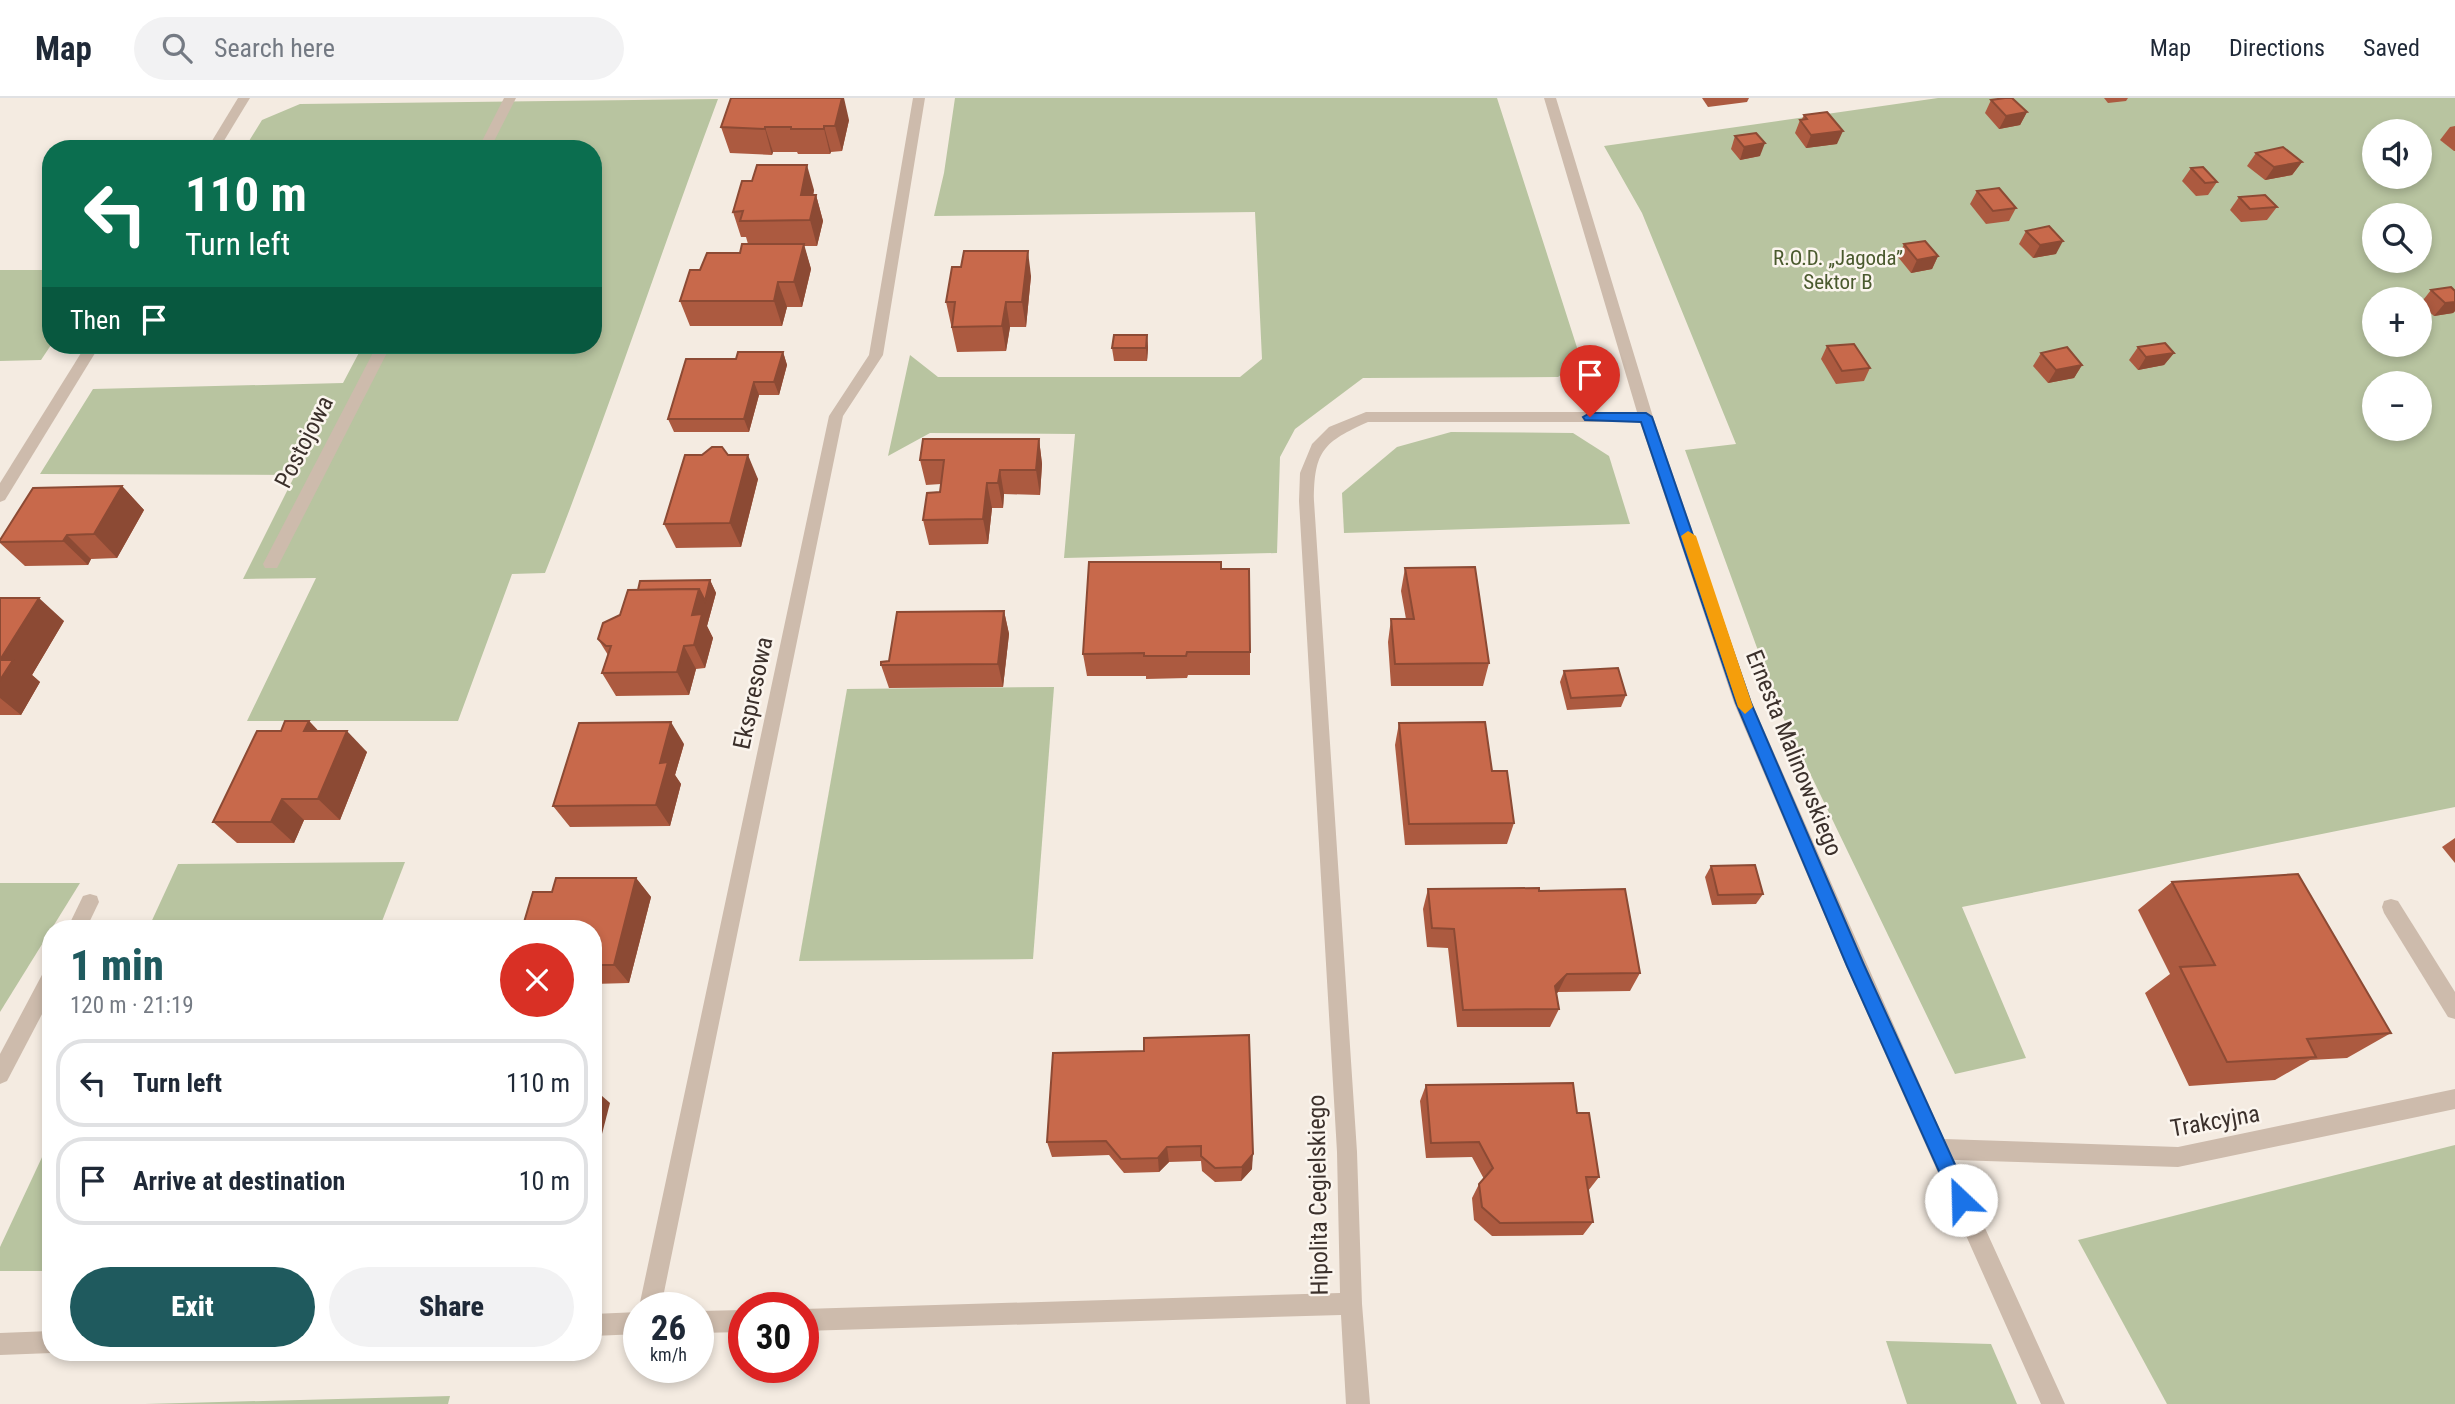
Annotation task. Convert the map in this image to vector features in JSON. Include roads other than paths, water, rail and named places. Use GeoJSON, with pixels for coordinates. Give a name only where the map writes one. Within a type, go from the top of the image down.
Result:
{"type":"FeatureCollection","features":[{"type":"Feature","properties":{"kind":"street"},"geometry":{"type":"LineString","coordinates":[[218,140],[244,98]]}},
{"type":"Feature","properties":{"kind":"street"},"geometry":{"type":"LineString","coordinates":[[489,140],[510,98]]}},
{"type":"Feature","properties":{"kind":"street","name":"Ekspresowa"},"geometry":{"type":"LineString","coordinates":[[653,1292],[836,416],[876,355],[919,98]]}},
{"type":"Feature","properties":{"kind":"street","name":"Ernesta Malinowskiego"},"geometry":{"type":"LineString","coordinates":[[1550,98],[1646,417],[1743,703],[1856,966],[2053,1404]]}},
{"type":"Feature","properties":{"kind":"street"},"geometry":{"type":"LineString","coordinates":[[0,496],[87,354]]}},
{"type":"Feature","properties":{"kind":"street","name":"Postojowa"},"geometry":{"type":"LineString","coordinates":[[271,564],[378,354]]}},
{"type":"Feature","properties":{"kind":"street","name":"Hipolita Cegielskiego"},"geometry":{"type":"LineString","coordinates":[[819,1320],[1351,1304],[1346,1138],[1310,542],[1305,502],[1309,467],[1327,436],[1366,417],[1646,417]]}},
{"type":"Feature","properties":{"kind":"street"},"geometry":{"type":"LineString","coordinates":[[81,920],[90,902]]}},
{"type":"Feature","properties":{"kind":"street"},"geometry":{"type":"LineString","coordinates":[[2391,908],[2455,1010]]}},
{"type":"Feature","properties":{"kind":"street"},"geometry":{"type":"LineString","coordinates":[[0,1074],[42,994]]}},
{"type":"Feature","properties":{"kind":"street","name":"Trakcyjna"},"geometry":{"type":"LineString","coordinates":[[1939,1149],[2178,1157],[2455,1099]]}},
{"type":"Feature","properties":{"kind":"street"},"geometry":{"type":"LineString","coordinates":[[1351,1304],[1358,1404]]}},
{"type":"Feature","properties":{"kind":"street"},"geometry":{"type":"LineString","coordinates":[[602,1325],[623,1324]]}},
{"type":"Feature","properties":{"kind":"street"},"geometry":{"type":"LineString","coordinates":[[0,1343],[42,1342]]}},
{"type":"Feature","properties":{"kind":"park label","name":"R.O.D. „Jagoda” Sektor B"},"geometry":{"type":"Point","coordinates":[1838,270]}}]}
